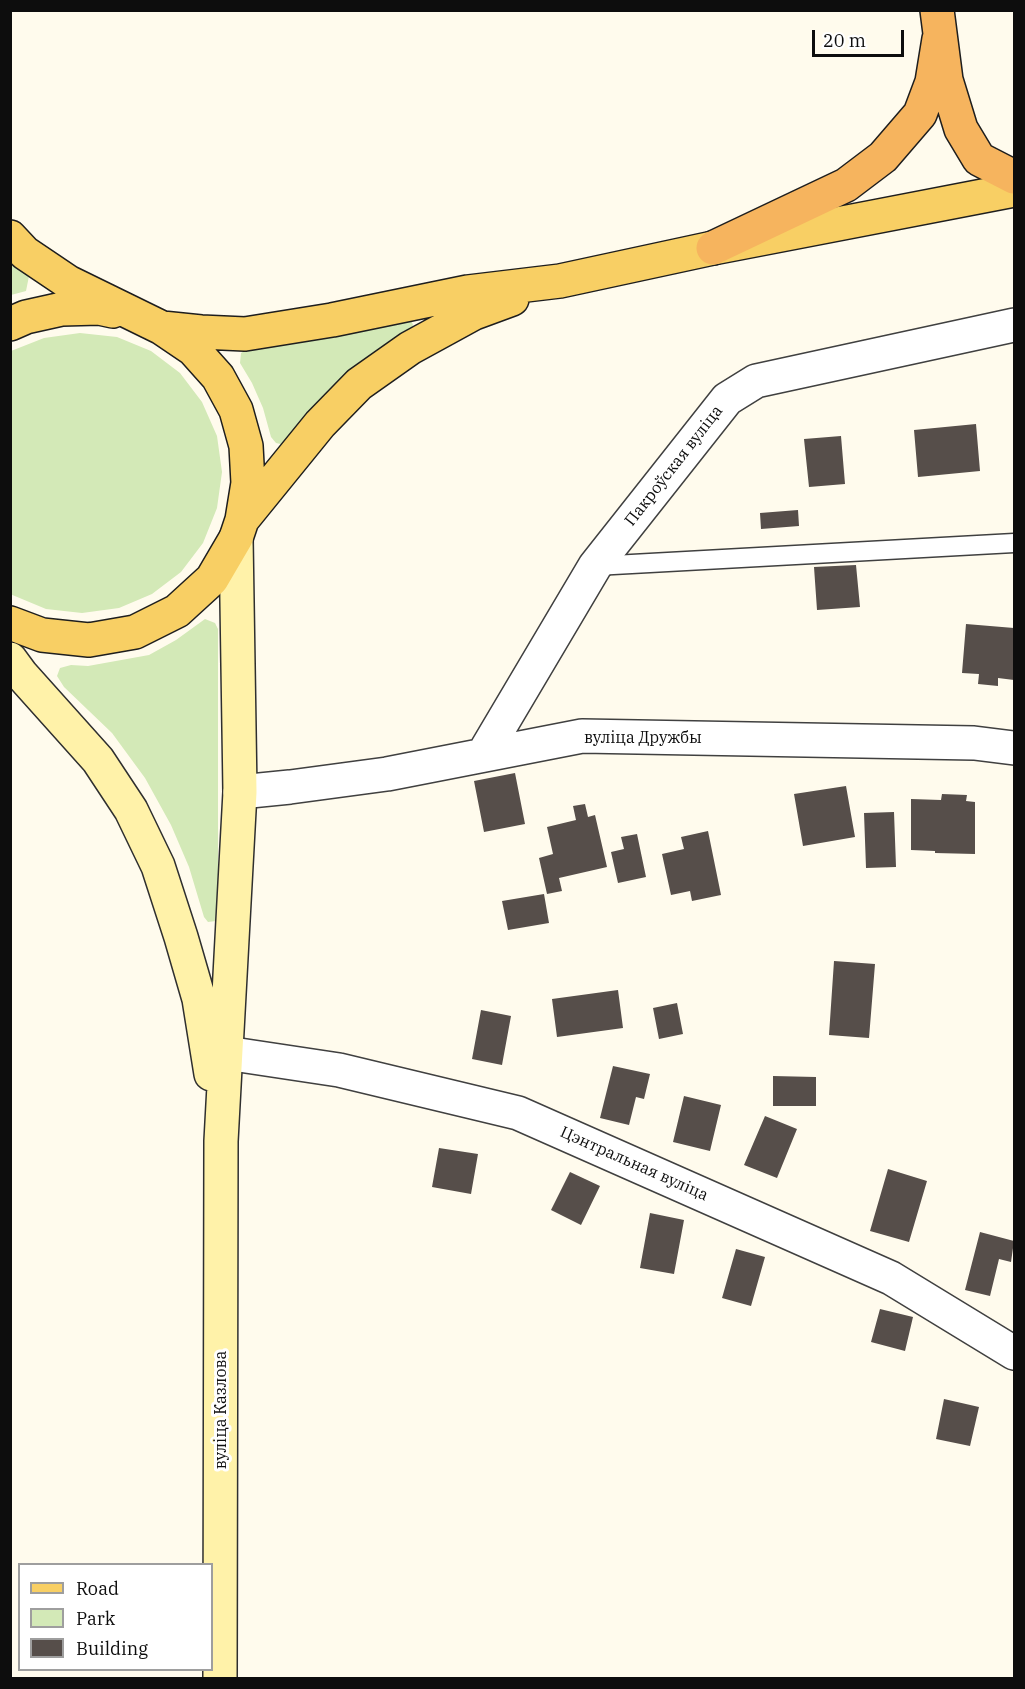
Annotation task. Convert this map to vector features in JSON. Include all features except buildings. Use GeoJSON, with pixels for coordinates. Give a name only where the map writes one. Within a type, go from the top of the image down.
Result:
{"type":"FeatureCollection","features":[{"type":"Feature","properties":{"kind":"highway"},"geometry":{"type":"LineString","coordinates":[[938,25],[946,80],[961,129],[979,159],[1014,177]]}},
{"type":"Feature","properties":{"kind":"highway"},"geometry":{"type":"LineString","coordinates":[[713,248],[846,186],[883,157],[920,114],[932,82],[938,25]]}},
{"type":"Feature","properties":{"kind":"main road"},"geometry":{"type":"LineString","coordinates":[[10,324],[26,317],[62,309],[99,308],[149,322],[201,332],[245,334],[332,320],[468,292],[560,281],[713,248],[1014,190]]}},
{"type":"Feature","properties":{"kind":"main road"},"geometry":{"type":"LineString","coordinates":[[10,237],[25,253],[68,282],[149,322],[193,349],[218,377],[236,410],[246,446],[248,483],[239,529],[238,576],[240,792],[221,1141]]}},
{"type":"Feature","properties":{"kind":"main road"},"geometry":{"type":"LineString","coordinates":[[10,623],[42,635],[89,640],[135,632],[177,611],[212,579],[239,529],[320,424],[359,384],[410,348],[474,313],[560,281]]}},
{"type":"Feature","properties":{"kind":"main road"},"geometry":{"type":"LineString","coordinates":[[10,659],[21,675],[98,760],[131,810],[158,866],[199,999],[221,1141]]}},
{"type":"Feature","properties":{"kind":"main road","name":"вуліца Казлова"},"geometry":{"type":"LineString","coordinates":[[220,1678],[221,1141]]}},
{"type":"Feature","properties":{"kind":"street","name":"Пакроўская вуліца"},"geometry":{"type":"LineString","coordinates":[[483,756],[595,566],[727,399],[756,381],[1014,325]]}},
{"type":"Feature","properties":{"kind":"street","name":"вуліца Дружбы"},"geometry":{"type":"LineString","coordinates":[[240,792],[387,774],[582,736],[974,743],[1014,748]]}},
{"type":"Feature","properties":{"kind":"street","name":"Цэнтральная вуліца"},"geometry":{"type":"LineString","coordinates":[[226,1053],[339,1070],[518,1113],[891,1278],[1014,1353]]}},
{"type":"Feature","properties":{"kind":"lane"},"geometry":{"type":"LineString","coordinates":[[595,566],[1014,543]]}},
{"type":"Feature","properties":{"kind":"green space"},"geometry":{"type":"Polygon","coordinates":[[[11,257],[29,276],[26,291],[11,295],[11,257]]]}},
{"type":"Feature","properties":{"kind":"green space"},"geometry":{"type":"Polygon","coordinates":[[[411,320],[413,325],[411,331],[285,445],[276,443],[271,437],[263,408],[252,383],[240,363],[241,353],[249,348],[411,320]]]}},
{"type":"Feature","properties":{"kind":"green space"},"geometry":{"type":"Polygon","coordinates":[[[80,333],[117,337],[151,351],[180,373],[202,402],[217,436],[222,472],[217,508],[203,543],[181,572],[152,594],[119,608],[82,613],[46,609],[10,594],[11,351],[44,338],[80,333]]]}},
{"type":"Feature","properties":{"kind":"green space"},"geometry":{"type":"Polygon","coordinates":[[[205,619],[215,623],[218,629],[218,915],[216,921],[208,922],[204,917],[189,867],[171,825],[145,778],[112,733],[64,687],[57,676],[60,668],[71,665],[88,666],[149,655],[176,640],[205,619]]]}}]}
